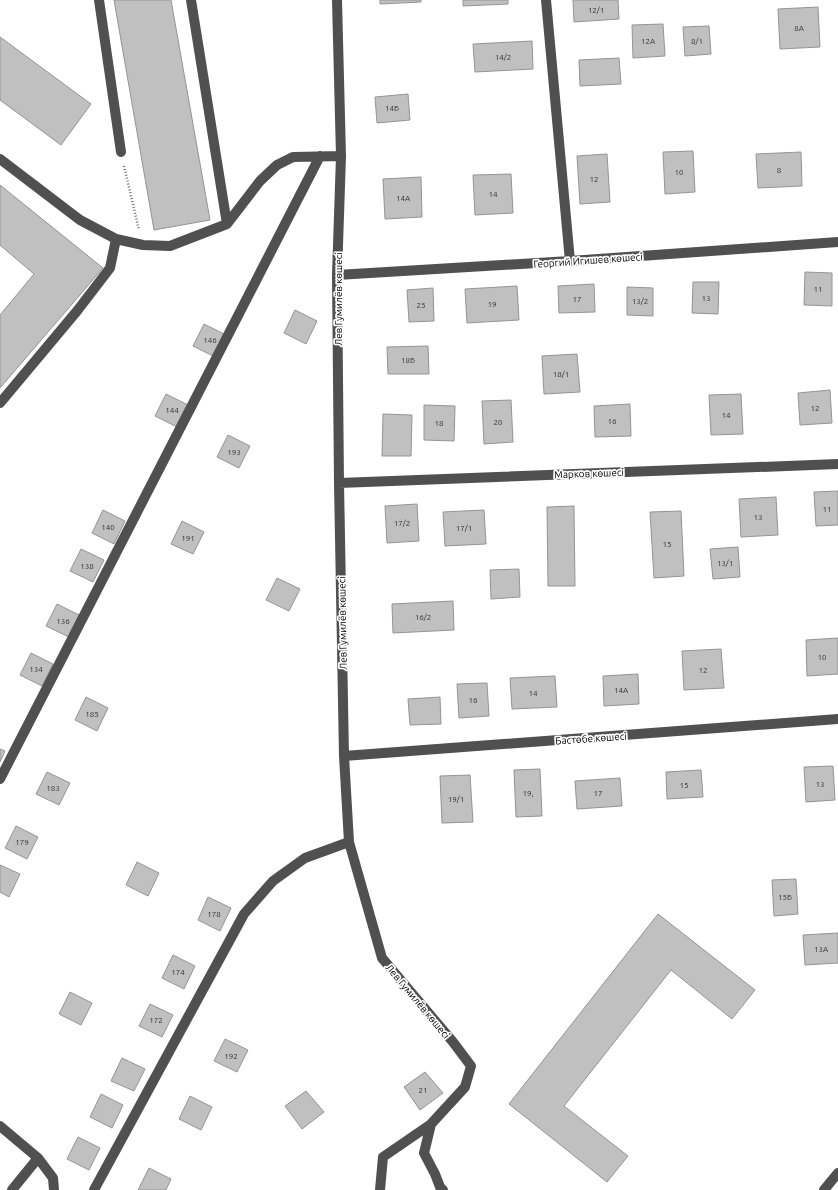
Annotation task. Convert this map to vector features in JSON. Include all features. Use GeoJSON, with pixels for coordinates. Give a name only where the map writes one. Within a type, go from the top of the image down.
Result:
{"type":"FeatureCollection","features":[{"type":"Feature","properties":{"kind":"street"},"geometry":{"type":"LineString","coordinates":[[99,0],[121,152]]}},
{"type":"Feature","properties":{"kind":"street"},"geometry":{"type":"LineString","coordinates":[[191,0],[228,224]]}},
{"type":"Feature","properties":{"kind":"street","name":"Лев Гумилёв көшесі"},"geometry":{"type":"LineString","coordinates":[[337,0],[341,156],[338,275],[339,483],[344,756],[349,842],[382,958],[453,1042],[471,1066],[465,1087],[431,1124],[424,1153],[440,1187],[444,1190]]}},
{"type":"Feature","properties":{"kind":"street"},"geometry":{"type":"LineString","coordinates":[[546,0],[570,261]]}},
{"type":"Feature","properties":{"kind":"street"},"geometry":{"type":"LineString","coordinates":[[0,779],[320,156]]}},
{"type":"Feature","properties":{"kind":"street"},"geometry":{"type":"LineString","coordinates":[[0,160],[80,220],[116,239],[143,245],[170,246],[228,224],[260,181],[278,165],[293,157],[341,156]]}},
{"type":"Feature","properties":{"kind":"street"},"geometry":{"type":"LineString","coordinates":[[0,403],[110,268],[116,239]]}},
{"type":"Feature","properties":{"kind":"street","name":"Георгий Игишев көшесі"},"geometry":{"type":"LineString","coordinates":[[338,275],[570,261],[838,242]]}},
{"type":"Feature","properties":{"kind":"street","name":"Марков көшесі"},"geometry":{"type":"LineString","coordinates":[[339,483],[838,464]]}},
{"type":"Feature","properties":{"kind":"street","name":"Бастөбе көшесі"},"geometry":{"type":"LineString","coordinates":[[344,756],[838,719]]}},
{"type":"Feature","properties":{"kind":"street"},"geometry":{"type":"LineString","coordinates":[[94,1190],[244,914],[272,881],[305,858],[349,842]]}},
{"type":"Feature","properties":{"kind":"street"},"geometry":{"type":"LineString","coordinates":[[380,1190],[383,1157],[431,1124]]}},
{"type":"Feature","properties":{"kind":"street"},"geometry":{"type":"LineString","coordinates":[[0,1126],[38,1158],[53,1178],[54,1190]]}},
{"type":"Feature","properties":{"kind":"street"},"geometry":{"type":"LineString","coordinates":[[12,1190],[38,1158]]}},
{"type":"Feature","properties":{"kind":"street"},"geometry":{"type":"LineString","coordinates":[[824,1190],[838,1173]]}},
{"type":"Feature","properties":{"kind":"path"},"geometry":{"type":"LineString","coordinates":[[121,152],[143,245]]}},
{"type":"Feature","properties":{"kind":"building"},"geometry":{"type":"Polygon","coordinates":[[[114,0],[171,0],[210,220],[154,230],[114,0]]]}},
{"type":"Feature","properties":{"kind":"building"},"geometry":{"type":"Polygon","coordinates":[[[380,0],[421,0],[421,2],[380,4],[380,0]]]}},
{"type":"Feature","properties":{"kind":"building"},"geometry":{"type":"Polygon","coordinates":[[[463,0],[508,0],[508,4],[463,6],[463,0]]]}},
{"type":"Feature","properties":{"kind":"building"},"geometry":{"type":"Polygon","coordinates":[[[573,0],[618,0],[619,19],[574,22],[573,0]]]}},
{"type":"Feature","properties":{"kind":"building"},"geometry":{"type":"Polygon","coordinates":[[[818,7],[820,47],[780,49],[778,9],[818,7]]]}},
{"type":"Feature","properties":{"kind":"building"},"geometry":{"type":"Polygon","coordinates":[[[663,24],[665,56],[633,58],[632,25],[663,24]]]}},
{"type":"Feature","properties":{"kind":"building"},"geometry":{"type":"Polygon","coordinates":[[[709,26],[711,54],[685,56],[683,27],[709,26]]]}},
{"type":"Feature","properties":{"kind":"building"},"geometry":{"type":"Polygon","coordinates":[[[0,37],[91,104],[61,145],[0,100],[0,37]]]}},
{"type":"Feature","properties":{"kind":"building"},"geometry":{"type":"Polygon","coordinates":[[[532,41],[533,69],[475,72],[473,44],[532,41]]]}},
{"type":"Feature","properties":{"kind":"building"},"geometry":{"type":"Polygon","coordinates":[[[619,58],[621,84],[580,86],[579,60],[619,58]]]}},
{"type":"Feature","properties":{"kind":"building"},"geometry":{"type":"Polygon","coordinates":[[[408,94],[410,120],[377,123],[375,97],[408,94]]]}},
{"type":"Feature","properties":{"kind":"building"},"geometry":{"type":"Polygon","coordinates":[[[693,151],[695,192],[665,194],[663,152],[693,151]]]}},
{"type":"Feature","properties":{"kind":"building"},"geometry":{"type":"Polygon","coordinates":[[[801,152],[802,186],[758,188],[756,154],[801,152]]]}},
{"type":"Feature","properties":{"kind":"building"},"geometry":{"type":"Polygon","coordinates":[[[607,154],[610,202],[580,204],[577,156],[607,154]]]}},
{"type":"Feature","properties":{"kind":"building"},"geometry":{"type":"Polygon","coordinates":[[[511,174],[513,213],[475,215],[473,175],[511,174]]]}},
{"type":"Feature","properties":{"kind":"building"},"geometry":{"type":"Polygon","coordinates":[[[421,177],[422,217],[385,219],[383,179],[421,177]]]}},
{"type":"Feature","properties":{"kind":"building"},"geometry":{"type":"Polygon","coordinates":[[[0,185],[103,268],[0,388],[0,315],[34,274],[0,245],[0,185]]]}},
{"type":"Feature","properties":{"kind":"building"},"geometry":{"type":"Polygon","coordinates":[[[805,272],[832,273],[832,306],[804,305],[805,272]]]}},
{"type":"Feature","properties":{"kind":"building"},"geometry":{"type":"Polygon","coordinates":[[[693,282],[719,282],[718,314],[692,313],[693,282]]]}},
{"type":"Feature","properties":{"kind":"building"},"geometry":{"type":"Polygon","coordinates":[[[594,284],[595,312],[559,313],[558,286],[594,284]]]}},
{"type":"Feature","properties":{"kind":"building"},"geometry":{"type":"Polygon","coordinates":[[[517,286],[519,320],[467,323],[465,289],[517,286]]]}},
{"type":"Feature","properties":{"kind":"building"},"geometry":{"type":"Polygon","coordinates":[[[627,287],[653,288],[653,316],[627,315],[627,287]]]}},
{"type":"Feature","properties":{"kind":"building"},"geometry":{"type":"Polygon","coordinates":[[[433,288],[434,321],[409,322],[407,290],[433,288]]]}},
{"type":"Feature","properties":{"kind":"building"},"geometry":{"type":"Polygon","coordinates":[[[295,310],[317,321],[306,344],[284,333],[295,310]]]}},
{"type":"Feature","properties":{"kind":"building"},"geometry":{"type":"Polygon","coordinates":[[[204,324],[226,335],[215,357],[193,346],[204,324]]]}},
{"type":"Feature","properties":{"kind":"building"},"geometry":{"type":"Polygon","coordinates":[[[428,346],[429,374],[388,374],[387,347],[428,346]]]}},
{"type":"Feature","properties":{"kind":"building"},"geometry":{"type":"Polygon","coordinates":[[[577,354],[580,392],[544,394],[542,356],[577,354]]]}},
{"type":"Feature","properties":{"kind":"building"},"geometry":{"type":"Polygon","coordinates":[[[830,390],[832,423],[800,425],[798,393],[830,390]]]}},
{"type":"Feature","properties":{"kind":"building"},"geometry":{"type":"Polygon","coordinates":[[[166,394],[188,405],[177,427],[155,416],[166,394]]]}},
{"type":"Feature","properties":{"kind":"building"},"geometry":{"type":"Polygon","coordinates":[[[741,394],[743,434],[711,435],[709,395],[741,394]]]}},
{"type":"Feature","properties":{"kind":"building"},"geometry":{"type":"Polygon","coordinates":[[[511,400],[513,442],[484,444],[482,401],[511,400]]]}},
{"type":"Feature","properties":{"kind":"building"},"geometry":{"type":"Polygon","coordinates":[[[630,404],[631,436],[595,437],[594,406],[630,404]]]}},
{"type":"Feature","properties":{"kind":"building"},"geometry":{"type":"Polygon","coordinates":[[[424,405],[455,406],[454,441],[424,440],[424,405]]]}},
{"type":"Feature","properties":{"kind":"building"},"geometry":{"type":"Polygon","coordinates":[[[383,414],[412,415],[411,456],[382,456],[383,414]]]}},
{"type":"Feature","properties":{"kind":"building"},"geometry":{"type":"Polygon","coordinates":[[[228,435],[250,446],[239,468],[217,457],[228,435]]]}},
{"type":"Feature","properties":{"kind":"building"},"geometry":{"type":"Polygon","coordinates":[[[838,491],[838,525],[816,526],[814,492],[838,491]]]}},
{"type":"Feature","properties":{"kind":"building"},"geometry":{"type":"Polygon","coordinates":[[[776,497],[778,535],[741,537],[739,499],[776,497]]]}},
{"type":"Feature","properties":{"kind":"building"},"geometry":{"type":"Polygon","coordinates":[[[417,504],[419,541],[387,543],[385,506],[417,504]]]}},
{"type":"Feature","properties":{"kind":"building"},"geometry":{"type":"Polygon","coordinates":[[[574,506],[575,586],[548,586],[547,507],[574,506]]]}},
{"type":"Feature","properties":{"kind":"building"},"geometry":{"type":"Polygon","coordinates":[[[103,510],[125,521],[114,544],[92,533],[103,510]]]}},
{"type":"Feature","properties":{"kind":"building"},"geometry":{"type":"Polygon","coordinates":[[[484,510],[486,544],[445,546],[443,512],[484,510]]]}},
{"type":"Feature","properties":{"kind":"building"},"geometry":{"type":"Polygon","coordinates":[[[681,511],[684,576],[654,578],[650,512],[681,511]]]}},
{"type":"Feature","properties":{"kind":"building"},"geometry":{"type":"Polygon","coordinates":[[[182,521],[204,532],[193,554],[171,544],[182,521]]]}},
{"type":"Feature","properties":{"kind":"building"},"geometry":{"type":"Polygon","coordinates":[[[738,547],[740,577],[713,579],[710,549],[738,547]]]}},
{"type":"Feature","properties":{"kind":"building"},"geometry":{"type":"Polygon","coordinates":[[[81,549],[104,560],[93,582],[70,571],[81,549]]]}},
{"type":"Feature","properties":{"kind":"building"},"geometry":{"type":"Polygon","coordinates":[[[519,569],[520,597],[491,599],[490,570],[519,569]]]}},
{"type":"Feature","properties":{"kind":"building"},"geometry":{"type":"Polygon","coordinates":[[[277,578],[300,589],[289,611],[266,600],[277,578]]]}},
{"type":"Feature","properties":{"kind":"building"},"geometry":{"type":"Polygon","coordinates":[[[453,601],[454,630],[393,633],[392,604],[453,601]]]}},
{"type":"Feature","properties":{"kind":"building"},"geometry":{"type":"Polygon","coordinates":[[[57,604],[79,615],[69,637],[46,626],[57,604]]]}},
{"type":"Feature","properties":{"kind":"building"},"geometry":{"type":"Polygon","coordinates":[[[838,638],[838,674],[807,676],[806,640],[838,638]]]}},
{"type":"Feature","properties":{"kind":"building"},"geometry":{"type":"Polygon","coordinates":[[[721,649],[724,688],[684,690],[682,651],[721,649]]]}},
{"type":"Feature","properties":{"kind":"building"},"geometry":{"type":"Polygon","coordinates":[[[31,653],[53,664],[42,686],[20,675],[31,653]]]}},
{"type":"Feature","properties":{"kind":"building"},"geometry":{"type":"Polygon","coordinates":[[[638,674],[639,704],[604,706],[603,676],[638,674]]]}},
{"type":"Feature","properties":{"kind":"building"},"geometry":{"type":"Polygon","coordinates":[[[555,676],[557,707],[512,709],[510,678],[555,676]]]}},
{"type":"Feature","properties":{"kind":"building"},"geometry":{"type":"Polygon","coordinates":[[[487,683],[489,716],[459,718],[457,684],[487,683]]]}},
{"type":"Feature","properties":{"kind":"building"},"geometry":{"type":"Polygon","coordinates":[[[86,697],[108,708],[97,731],[75,720],[86,697]]]}},
{"type":"Feature","properties":{"kind":"building"},"geometry":{"type":"Polygon","coordinates":[[[440,697],[441,724],[410,725],[408,699],[440,697]]]}},
{"type":"Feature","properties":{"kind":"building"},"geometry":{"type":"Polygon","coordinates":[[[0,749],[5,751],[0,762],[0,749]]]}},
{"type":"Feature","properties":{"kind":"building"},"geometry":{"type":"Polygon","coordinates":[[[833,766],[835,800],[806,802],[804,767],[833,766]]]}},
{"type":"Feature","properties":{"kind":"building"},"geometry":{"type":"Polygon","coordinates":[[[540,769],[542,816],[516,817],[514,770],[540,769]]]}},
{"type":"Feature","properties":{"kind":"building"},"geometry":{"type":"Polygon","coordinates":[[[701,770],[703,797],[667,799],[666,772],[701,770]]]}},
{"type":"Feature","properties":{"kind":"building"},"geometry":{"type":"Polygon","coordinates":[[[47,772],[70,783],[59,805],[36,794],[47,772]]]}},
{"type":"Feature","properties":{"kind":"building"},"geometry":{"type":"Polygon","coordinates":[[[470,775],[473,822],[442,823],[440,776],[470,775]]]}},
{"type":"Feature","properties":{"kind":"building"},"geometry":{"type":"Polygon","coordinates":[[[620,778],[622,806],[577,809],[575,781],[620,778]]]}},
{"type":"Feature","properties":{"kind":"building"},"geometry":{"type":"Polygon","coordinates":[[[16,826],[38,837],[27,859],[5,848],[16,826]]]}},
{"type":"Feature","properties":{"kind":"building"},"geometry":{"type":"Polygon","coordinates":[[[137,862],[159,873],[148,896],[126,885],[137,862]]]}},
{"type":"Feature","properties":{"kind":"building"},"geometry":{"type":"Polygon","coordinates":[[[0,865],[20,874],[9,897],[0,892],[0,865]]]}},
{"type":"Feature","properties":{"kind":"building"},"geometry":{"type":"Polygon","coordinates":[[[796,879],[798,914],[774,916],[772,880],[796,879]]]}},
{"type":"Feature","properties":{"kind":"building"},"geometry":{"type":"Polygon","coordinates":[[[208,897],[231,908],[220,931],[198,920],[208,897]]]}},
{"type":"Feature","properties":{"kind":"building"},"geometry":{"type":"Polygon","coordinates":[[[658,914],[755,990],[732,1019],[671,970],[564,1106],[628,1156],[607,1182],[509,1104],[658,914]]]}},
{"type":"Feature","properties":{"kind":"building"},"geometry":{"type":"Polygon","coordinates":[[[838,933],[838,963],[805,965],[803,935],[838,933]]]}},
{"type":"Feature","properties":{"kind":"building"},"geometry":{"type":"Polygon","coordinates":[[[173,955],[195,966],[184,989],[162,978],[173,955]]]}},
{"type":"Feature","properties":{"kind":"building"},"geometry":{"type":"Polygon","coordinates":[[[70,992],[92,1003],[81,1025],[59,1014],[70,992]]]}},
{"type":"Feature","properties":{"kind":"building"},"geometry":{"type":"Polygon","coordinates":[[[150,1004],[173,1015],[162,1037],[139,1026],[150,1004]]]}},
{"type":"Feature","properties":{"kind":"building"},"geometry":{"type":"Polygon","coordinates":[[[225,1039],[248,1050],[237,1072],[214,1061],[225,1039]]]}},
{"type":"Feature","properties":{"kind":"building"},"geometry":{"type":"Polygon","coordinates":[[[122,1058],[145,1069],[134,1091],[111,1081],[122,1058]]]}},
{"type":"Feature","properties":{"kind":"building"},"geometry":{"type":"Polygon","coordinates":[[[425,1072],[443,1093],[420,1110],[404,1087],[425,1072]]]}},
{"type":"Feature","properties":{"kind":"building"},"geometry":{"type":"Polygon","coordinates":[[[306,1091],[324,1112],[302,1129],[285,1106],[306,1091]]]}},
{"type":"Feature","properties":{"kind":"building"},"geometry":{"type":"Polygon","coordinates":[[[101,1094],[123,1105],[112,1128],[90,1117],[101,1094]]]}},
{"type":"Feature","properties":{"kind":"building"},"geometry":{"type":"Polygon","coordinates":[[[190,1096],[212,1107],[201,1130],[179,1119],[190,1096]]]}},
{"type":"Feature","properties":{"kind":"building"},"geometry":{"type":"Polygon","coordinates":[[[78,1137],[100,1148],[89,1170],[67,1159],[78,1137]]]}},
{"type":"Feature","properties":{"kind":"building"},"geometry":{"type":"Polygon","coordinates":[[[149,1168],[171,1179],[166,1190],[138,1190],[149,1168]]]}}]}
